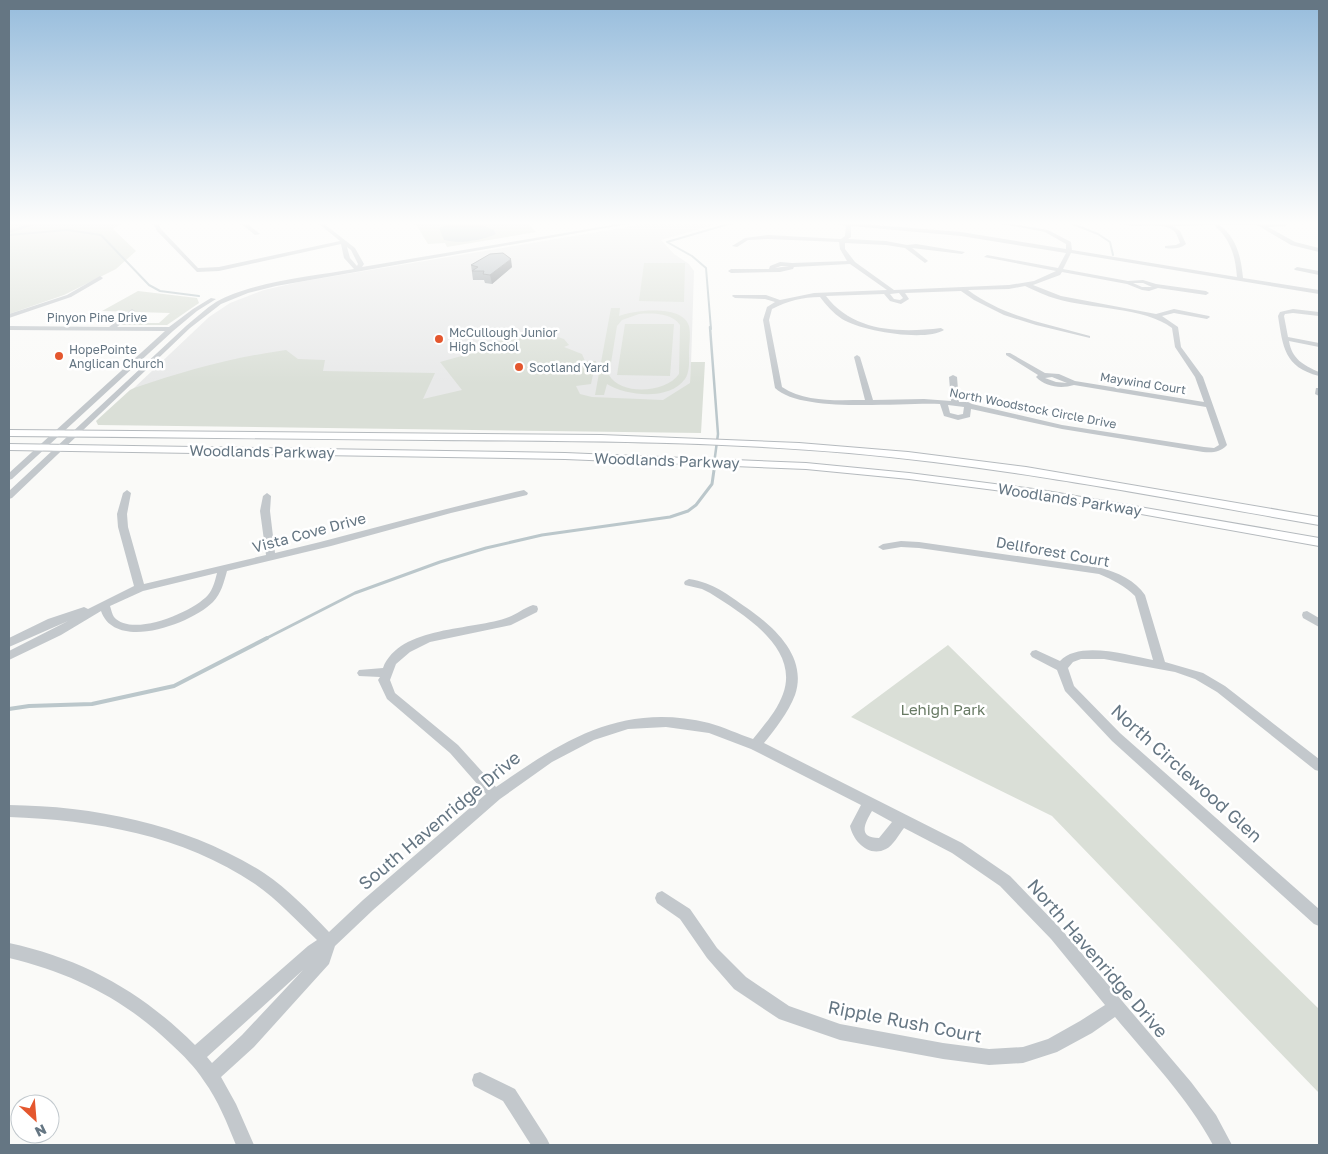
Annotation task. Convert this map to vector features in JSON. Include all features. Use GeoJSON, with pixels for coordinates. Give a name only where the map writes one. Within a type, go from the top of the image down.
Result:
{"type":"FeatureCollection","features":[{"type":"Feature","properties":{"kind":"main road","name":"Woodlands Parkway"},"geometry":{"type":"LineString","coordinates":[[9,433],[201,433],[729,442],[908,455],[1014,469],[1319,521]]}},
{"type":"Feature","properties":{"kind":"main road","name":"Woodlands Parkway"},"geometry":{"type":"LineString","coordinates":[[9,447],[565,456],[728,462],[871,472],[1041,493],[1319,542]]}},
{"type":"Feature","properties":{"kind":"street"},"geometry":{"type":"LineString","coordinates":[[9,477],[171,329],[209,301],[238,289],[284,277]]}},
{"type":"Feature","properties":{"kind":"street"},"geometry":{"type":"LineString","coordinates":[[9,496],[185,329],[208,310],[246,292],[308,277]]}},
{"type":"Feature","properties":{"kind":"street"},"geometry":{"type":"LineString","coordinates":[[874,277],[882,282],[896,302],[902,302],[906,299],[901,292]]}},
{"type":"Feature","properties":{"kind":"street"},"geometry":{"type":"LineString","coordinates":[[735,296],[766,297],[780,302],[798,297],[822,295],[1026,285],[1052,277]]}},
{"type":"Feature","properties":{"kind":"street"},"geometry":{"type":"LineString","coordinates":[[1096,277],[1148,289],[1155,288],[1156,286],[1206,293]]}},
{"type":"Feature","properties":{"kind":"street"},"geometry":{"type":"LineString","coordinates":[[1226,277],[1319,292]]}},
{"type":"Feature","properties":{"kind":"street"},"geometry":{"type":"LineString","coordinates":[[9,316],[69,296],[100,278]]}},
{"type":"Feature","properties":{"kind":"street"},"geometry":{"type":"LineString","coordinates":[[1026,285],[1058,298],[1156,316],[1175,327],[1178,347],[1199,377],[1209,405]]}},
{"type":"Feature","properties":{"kind":"street"},"geometry":{"type":"LineString","coordinates":[[962,289],[984,304],[1016,318],[1088,337]]}},
{"type":"Feature","properties":{"kind":"street"},"geometry":{"type":"LineString","coordinates":[[822,295],[831,309],[866,326],[901,332],[942,330]]}},
{"type":"Feature","properties":{"kind":"street","name":"North Woodstock Circle Drive"},"geometry":{"type":"LineString","coordinates":[[780,302],[769,308],[766,320],[778,383],[783,392],[794,397],[870,403],[955,402],[1044,424],[1197,449],[1219,449],[1223,446],[1222,440],[1209,405]]}},
{"type":"Feature","properties":{"kind":"street"},"geometry":{"type":"LineString","coordinates":[[110,328],[132,311]]}},
{"type":"Feature","properties":{"kind":"street"},"geometry":{"type":"LineString","coordinates":[[1156,316],[1174,311],[1207,317]]}},
{"type":"Feature","properties":{"kind":"street"},"geometry":{"type":"LineString","coordinates":[[1319,314],[1292,311],[1282,313],[1289,356],[1297,365],[1319,374]]}},
{"type":"Feature","properties":{"kind":"street","name":"Pinyon Pine Drive"},"geometry":{"type":"LineString","coordinates":[[9,328],[185,329]]}},
{"type":"Feature","properties":{"kind":"street"},"geometry":{"type":"LineString","coordinates":[[1285,338],[1319,345]]}},
{"type":"Feature","properties":{"kind":"street","name":"Maywind Court"},"geometry":{"type":"LineString","coordinates":[[1008,354],[1043,375],[1064,378],[1073,383],[1209,405]]}},
{"type":"Feature","properties":{"kind":"street"},"geometry":{"type":"LineString","coordinates":[[857,357],[870,403]]}},
{"type":"Feature","properties":{"kind":"street"},"geometry":{"type":"LineString","coordinates":[[953,376],[955,402]]}},
{"type":"Feature","properties":{"kind":"street"},"geometry":{"type":"LineString","coordinates":[[943,402],[947,414],[958,418],[967,415],[968,404]]}},
{"type":"Feature","properties":{"kind":"street"},"geometry":{"type":"LineString","coordinates":[[127,493],[122,514],[123,527],[140,588]]}},
{"type":"Feature","properties":{"kind":"street","name":"Vista Cove Drive"},"geometry":{"type":"LineString","coordinates":[[9,643],[52,622],[104,604],[140,588],[271,558],[450,510],[524,493]]}},
{"type":"Feature","properties":{"kind":"street"},"geometry":{"type":"LineString","coordinates":[[267,496],[265,511],[271,558]]}},
{"type":"Feature","properties":{"kind":"street","name":"Dellforest Court"},"geometry":{"type":"LineString","coordinates":[[883,547],[901,544],[919,545],[1101,571],[1116,577],[1133,588],[1140,596],[1160,665]]}},
{"type":"Feature","properties":{"kind":"street"},"geometry":{"type":"LineString","coordinates":[[104,604],[110,620],[119,626],[143,628],[174,620],[200,608],[211,598],[218,587],[223,569]]}},
{"type":"Feature","properties":{"kind":"street"},"geometry":{"type":"LineString","coordinates":[[689,583],[708,587],[756,619],[776,639],[789,661],[792,674],[791,688],[770,726],[755,745]]}},
{"type":"Feature","properties":{"kind":"street","name":"Vista Cove Drive"},"geometry":{"type":"LineString","coordinates":[[9,656],[57,632],[104,604]]}},
{"type":"Feature","properties":{"kind":"street"},"geometry":{"type":"LineString","coordinates":[[495,795],[454,749],[391,696],[384,680],[391,662],[406,649],[428,638],[511,621],[532,609]]}},
{"type":"Feature","properties":{"kind":"street"},"geometry":{"type":"LineString","coordinates":[[1307,615],[1319,623]]}},
{"type":"Feature","properties":{"kind":"street"},"geometry":{"type":"LineString","coordinates":[[1036,654],[1062,667],[1069,659],[1088,654],[1104,655],[1175,668],[1199,676],[1221,689],[1319,766]]}},
{"type":"Feature","properties":{"kind":"street","name":"North Circlewood Glen"},"geometry":{"type":"LineString","coordinates":[[1062,667],[1069,688],[1116,737],[1319,919]]}},
{"type":"Feature","properties":{"kind":"street"},"geometry":{"type":"LineString","coordinates":[[363,673],[387,672]]}},
{"type":"Feature","properties":{"kind":"street","name":"South Havenridge Drive"},"geometry":{"type":"LineString","coordinates":[[195,1056],[313,951],[329,942],[368,905],[495,795],[524,773],[570,746],[590,736],[628,724],[646,722],[686,723],[709,728],[755,745]]}},
{"type":"Feature","properties":{"kind":"street","name":"North Havenridge Drive"},"geometry":{"type":"LineString","coordinates":[[755,745],[957,848],[1005,882],[1056,934],[1195,1101],[1210,1121],[1223,1145]]}},
{"type":"Feature","properties":{"kind":"street"},"geometry":{"type":"LineString","coordinates":[[869,803],[857,826],[860,835],[867,843],[878,846],[888,842],[902,820]]}},
{"type":"Feature","properties":{"kind":"street"},"geometry":{"type":"LineString","coordinates":[[9,811],[89,817],[130,825],[219,856],[258,878],[290,904],[329,942]]}},
{"type":"Feature","properties":{"kind":"street","name":"Ripple Rush Court"},"geometry":{"type":"LineString","coordinates":[[662,898],[685,914],[712,953],[740,983],[785,1013],[840,1032],[943,1052],[989,1057],[1023,1055],[1051,1046],[1086,1027],[1116,1006]]}},
{"type":"Feature","properties":{"kind":"street","name":"South Havenridge Drive"},"geometry":{"type":"LineString","coordinates":[[211,1076],[248,1041],[324,959],[329,942]]}},
{"type":"Feature","properties":{"kind":"street"},"geometry":{"type":"LineString","coordinates":[[9,951],[59,966],[96,982],[138,1004],[195,1056],[211,1076],[231,1112],[245,1145]]}},
{"type":"Feature","properties":{"kind":"street"},"geometry":{"type":"LineString","coordinates":[[480,1080],[509,1095],[541,1145]]}},
{"type":"Feature","properties":{"kind":"shaded area","name":"McCullough Junior High School"},"geometry":{"type":"Polygon","coordinates":[[[330,277],[694,277],[689,428],[134,388],[209,317],[230,303],[264,290],[330,277]]]}},
{"type":"Feature","properties":{"kind":"green space"},"geometry":{"type":"Polygon","coordinates":[[[9,277],[100,277],[64,295],[9,314],[9,277]]]}},
{"type":"Feature","properties":{"kind":"green space"},"geometry":{"type":"Polygon","coordinates":[[[642,277],[685,277],[684,302],[639,301],[642,277]]]}},
{"type":"Feature","properties":{"kind":"green space"},"geometry":{"type":"Polygon","coordinates":[[[138,291],[197,298],[199,303],[167,325],[121,325],[124,323],[159,323],[170,313],[102,311],[138,291]]]}},
{"type":"Feature","properties":{"kind":"green space"},"geometry":{"type":"Polygon","coordinates":[[[611,308],[620,308],[619,316],[657,310],[678,314],[685,319],[690,329],[689,366],[687,376],[678,386],[669,391],[648,394],[625,391],[607,384],[604,395],[595,395],[611,308]],[[639,314],[622,320],[617,326],[609,375],[615,382],[623,386],[644,390],[664,385],[679,374],[680,325],[677,321],[667,316],[639,314]]]}},
{"type":"Feature","properties":{"kind":"green space"},"geometry":{"type":"Polygon","coordinates":[[[625,324],[674,324],[670,376],[617,375],[625,324]]]}},
{"type":"Feature","properties":{"kind":"green space"},"geometry":{"type":"Polygon","coordinates":[[[534,334],[564,339],[569,345],[564,347],[582,354],[585,361],[596,361],[591,384],[576,386],[580,394],[592,397],[663,400],[690,383],[691,362],[705,362],[701,433],[98,425],[96,421],[134,388],[209,365],[286,350],[298,359],[325,360],[323,371],[435,373],[423,399],[462,390],[440,362],[483,350],[480,345],[534,334]]]}},
{"type":"Feature","properties":{"kind":"green space","name":"Lehigh Park"},"geometry":{"type":"Polygon","coordinates":[[[948,645],[1319,1009],[1319,1093],[1052,816],[851,717],[948,645]]]}},
{"type":"Feature","properties":{"kind":"waterway"},"geometry":{"type":"LineString","coordinates":[[141,277],[149,285],[160,291],[199,296]]}},
{"type":"Feature","properties":{"kind":"waterway"},"geometry":{"type":"LineString","coordinates":[[707,277],[711,329]]}},
{"type":"Feature","properties":{"kind":"waterway"},"geometry":{"type":"LineString","coordinates":[[710,327],[718,434],[714,464]]}},
{"type":"Feature","properties":{"kind":"waterway"},"geometry":{"type":"LineString","coordinates":[[265,639],[355,593],[440,562],[486,548],[542,535],[670,517],[688,511],[696,505],[712,484],[715,463]]}},
{"type":"Feature","properties":{"kind":"waterway"},"geometry":{"type":"LineString","coordinates":[[9,709],[29,706],[92,704],[174,686],[267,638]]}},
{"type":"Feature","properties":{"kind":"place","name":"McCullough Junior High School"},"geometry":{"type":"Point","coordinates":[439,339]}},
{"type":"Feature","properties":{"kind":"place","name":"HopePointe Anglican Church"},"geometry":{"type":"Point","coordinates":[59,356]}},
{"type":"Feature","properties":{"kind":"place","name":"Scotland Yard"},"geometry":{"type":"Point","coordinates":[519,367]}}]}
